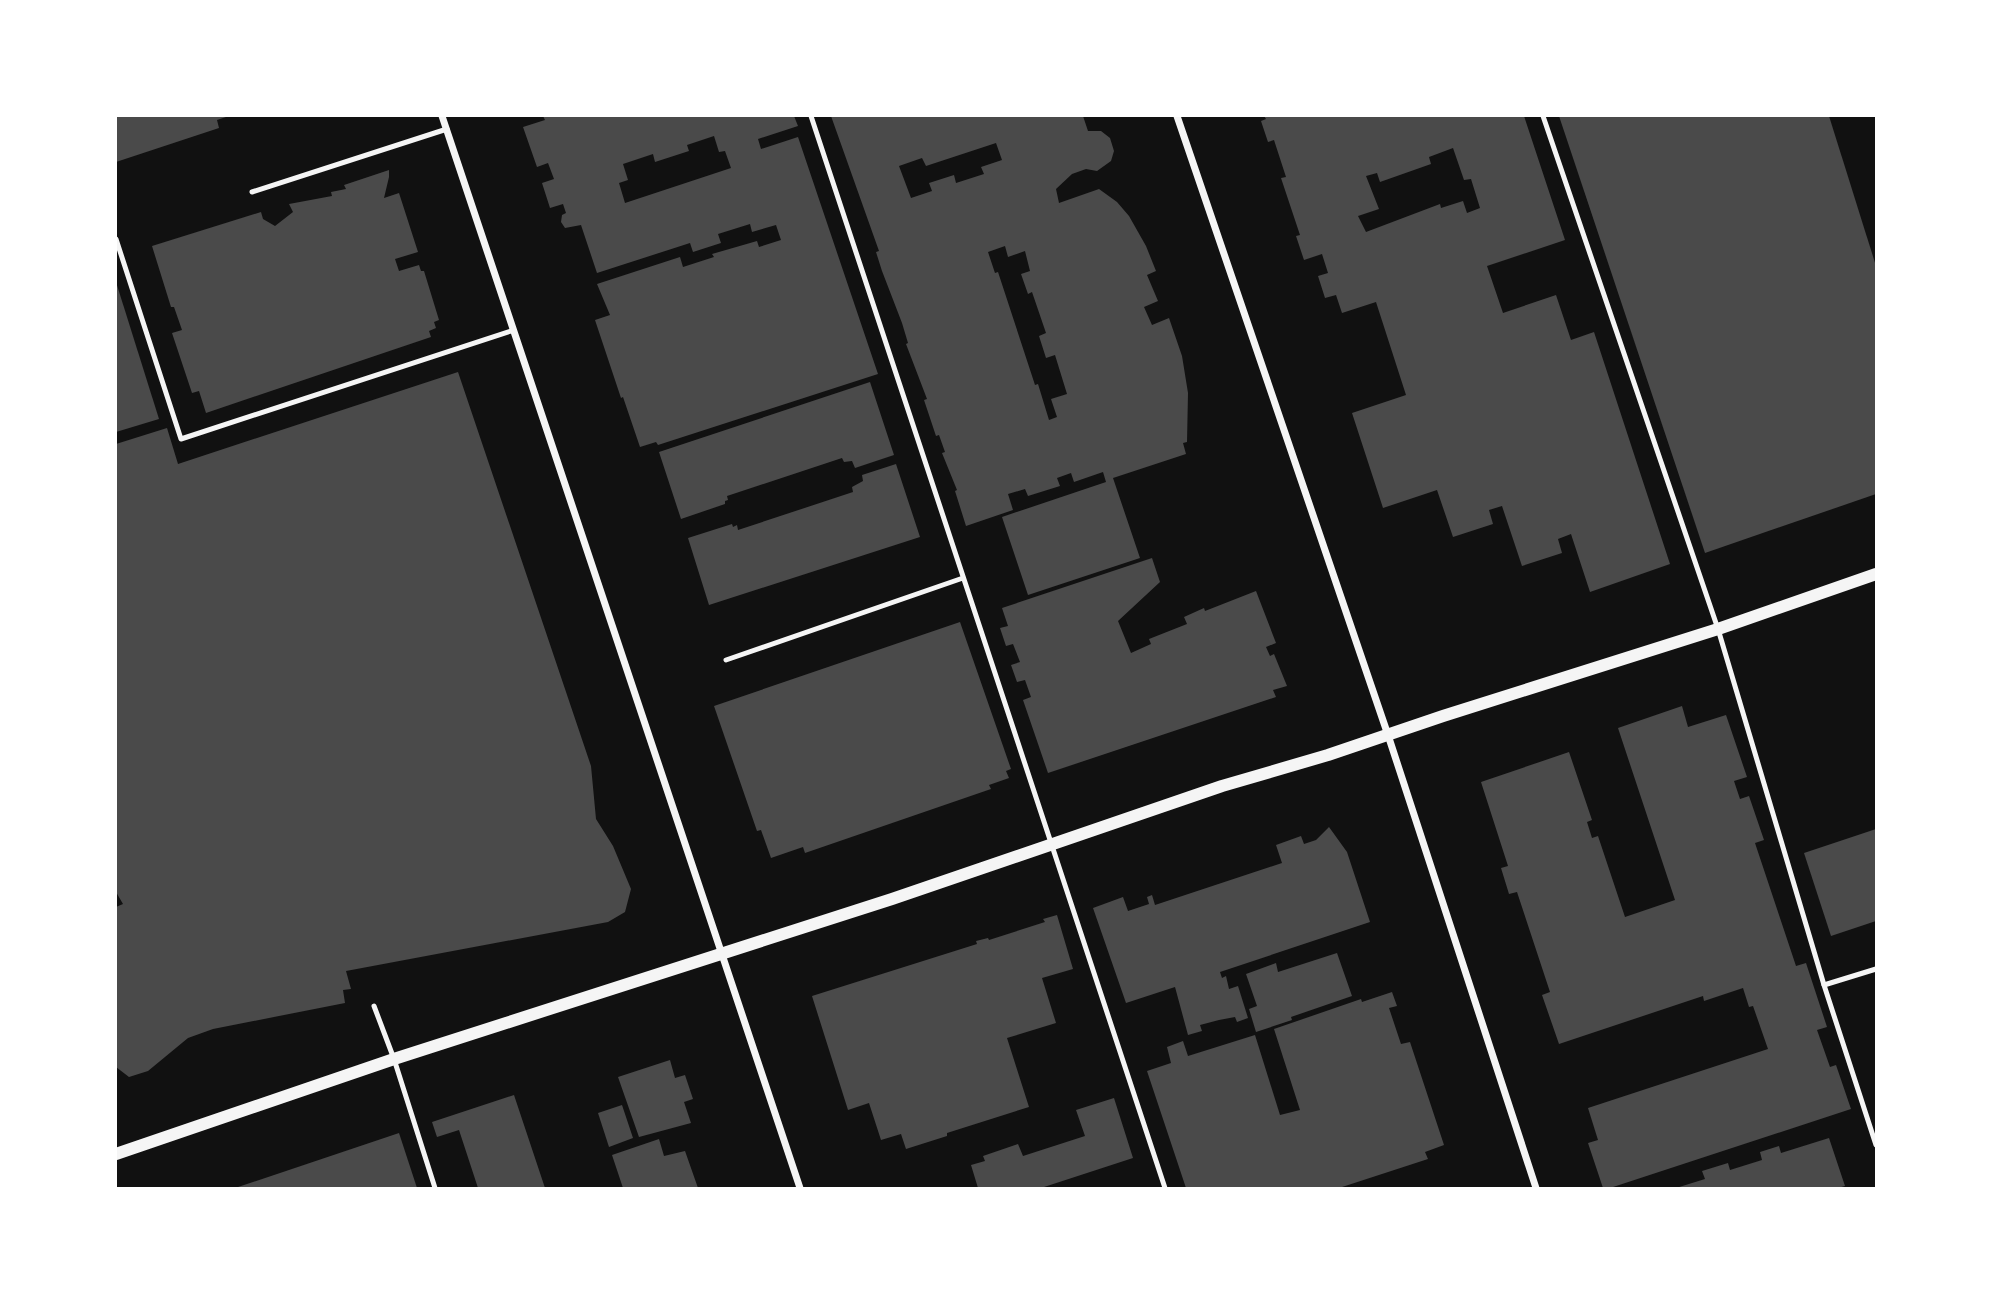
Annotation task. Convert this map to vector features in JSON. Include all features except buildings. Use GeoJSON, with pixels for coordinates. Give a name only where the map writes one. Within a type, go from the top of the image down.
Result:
{"type":"FeatureCollection","features":[{"type":"Feature","properties":{"kind":"street"},"geometry":{"type":"LineString","coordinates":[[442,116],[800,1188]]}},
{"type":"Feature","properties":{"kind":"street"},"geometry":{"type":"LineString","coordinates":[[1177,116],[1388,735],[1536,1188]]}},
{"type":"Feature","properties":{"kind":"street"},"geometry":{"type":"LineString","coordinates":[[116,1154],[394,1059],[723,954],[1222,786],[1718,629],[1877,574]]}},
{"type":"Feature","properties":{"kind":"lane"},"geometry":{"type":"LineString","coordinates":[[811,116],[1165,1188]]}},
{"type":"Feature","properties":{"kind":"lane"},"geometry":{"type":"LineString","coordinates":[[1544,116],[1718,629],[1824,985],[1877,1145]]}},
{"type":"Feature","properties":{"kind":"lane"},"geometry":{"type":"LineString","coordinates":[[252,192],[447,130]]}},
{"type":"Feature","properties":{"kind":"lane"},"geometry":{"type":"LineString","coordinates":[[116,239],[181,439],[514,330]]}},
{"type":"Feature","properties":{"kind":"lane"},"geometry":{"type":"LineString","coordinates":[[726,660],[963,578]]}},
{"type":"Feature","properties":{"kind":"lane"},"geometry":{"type":"LineString","coordinates":[[1824,985],[1877,969]]}},
{"type":"Feature","properties":{"kind":"lane"},"geometry":{"type":"LineString","coordinates":[[374,1006],[394,1059],[435,1188]]}}]}
